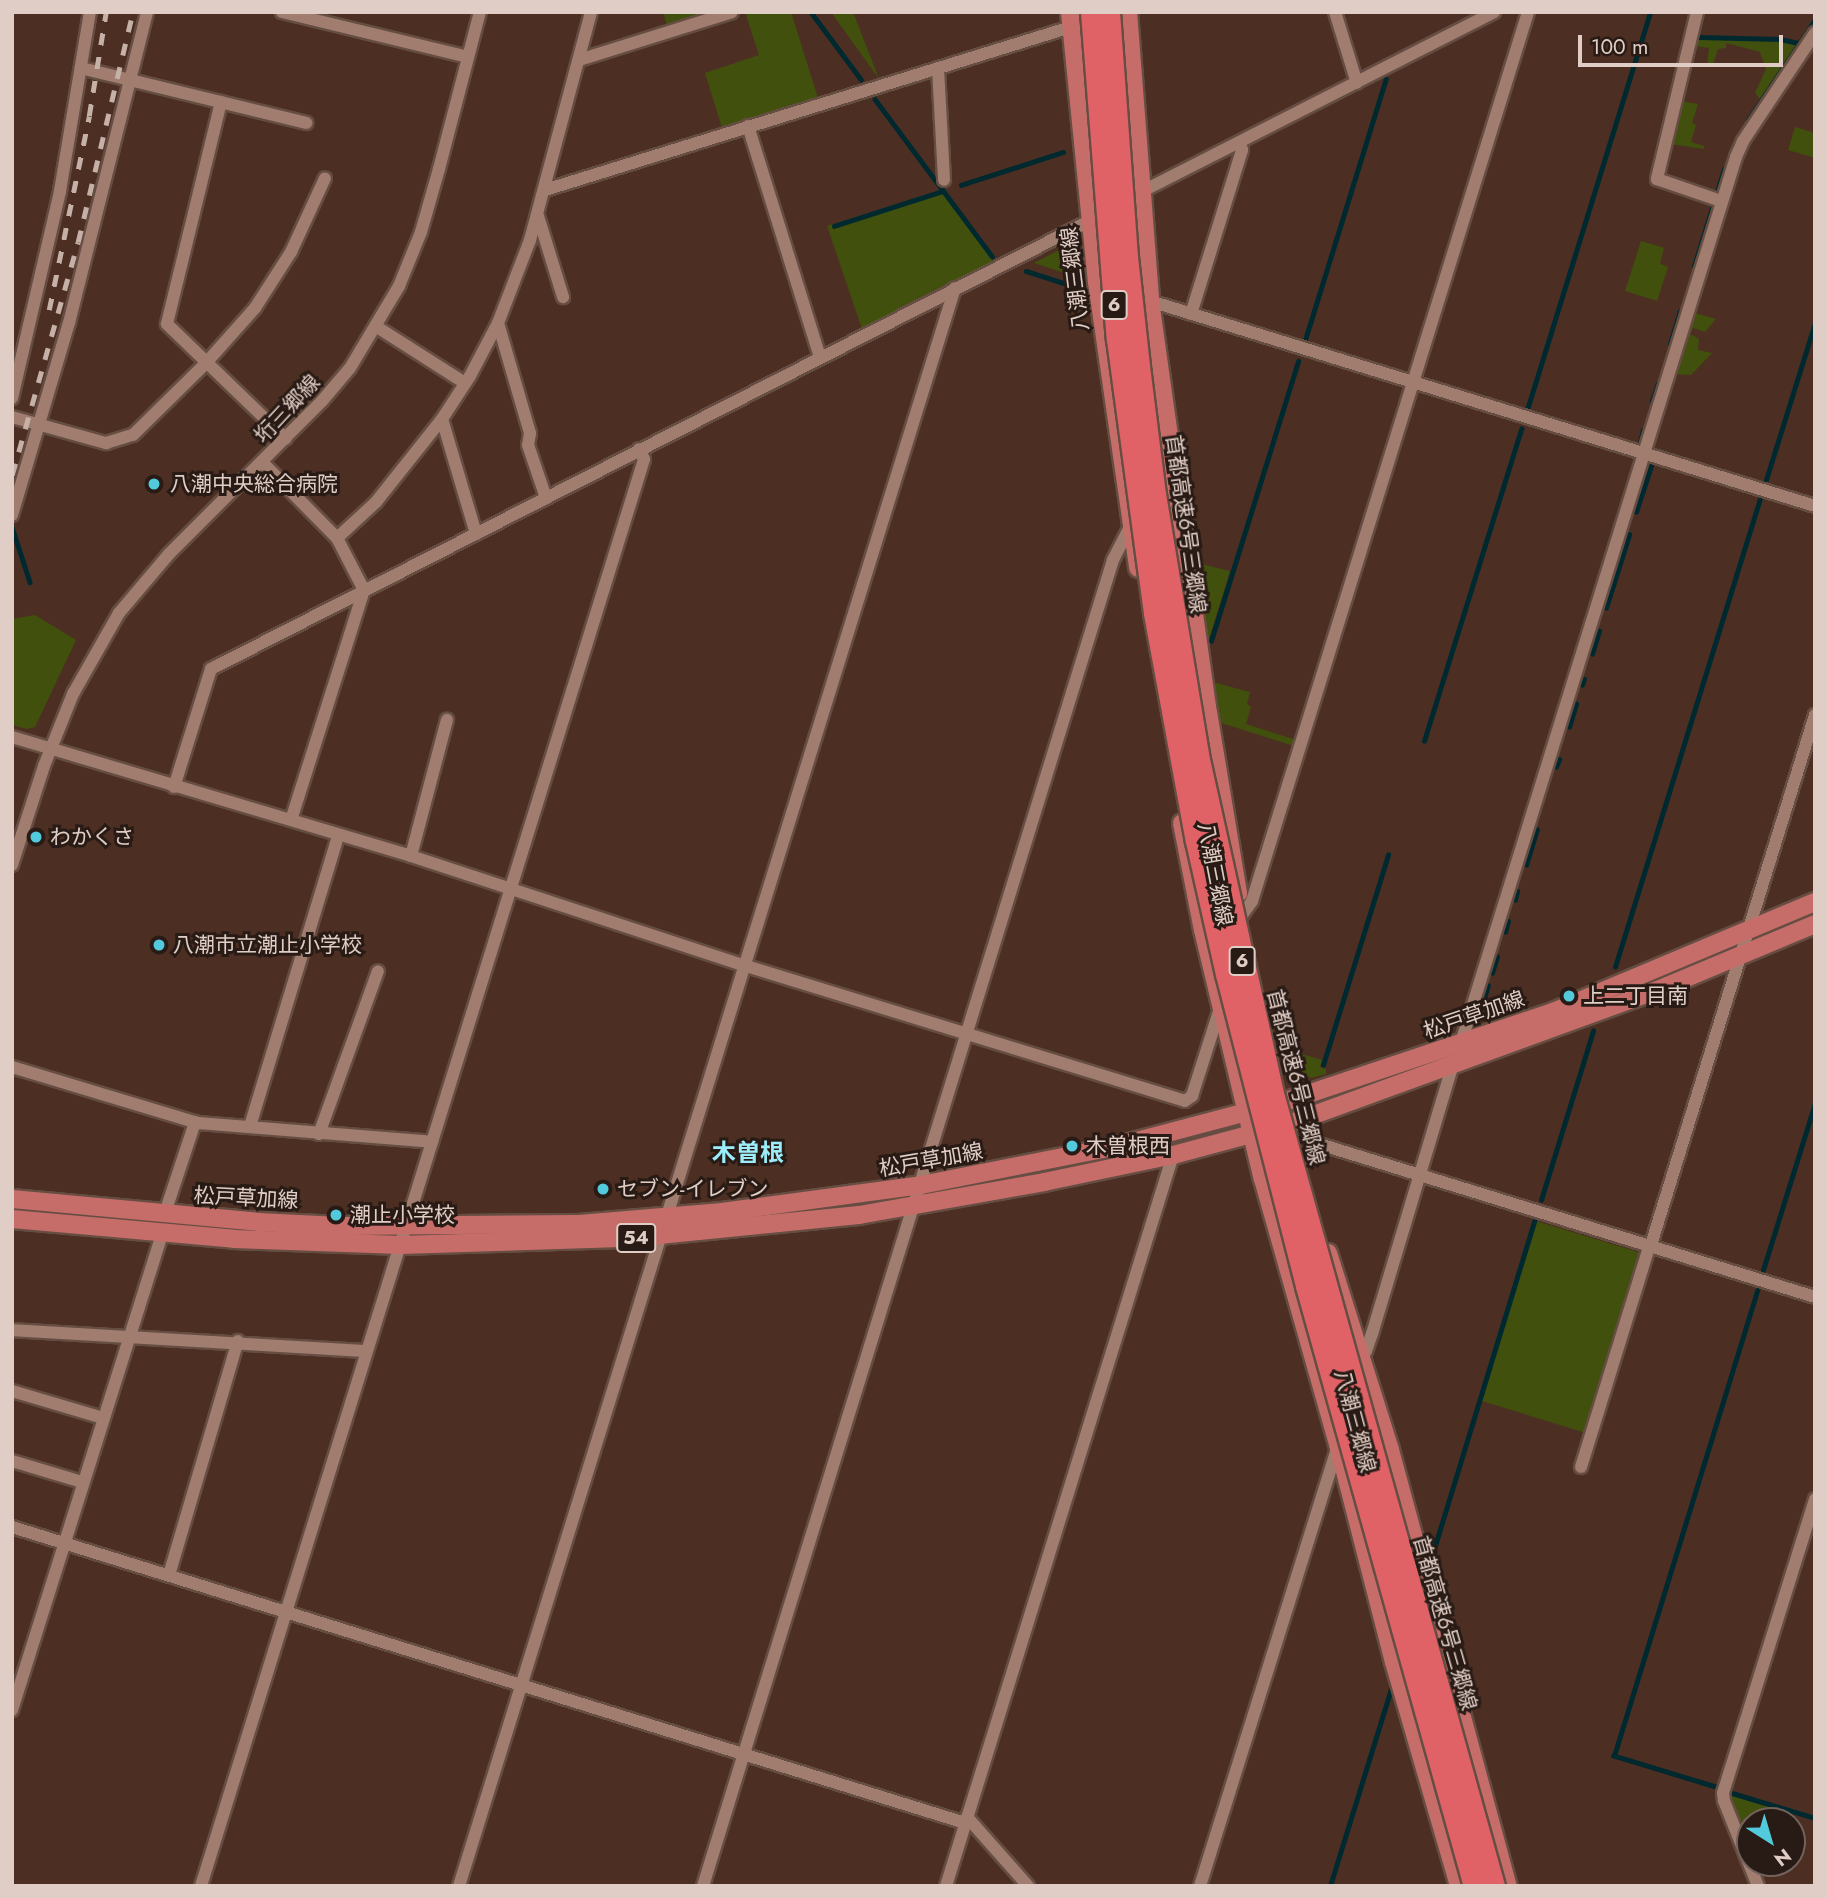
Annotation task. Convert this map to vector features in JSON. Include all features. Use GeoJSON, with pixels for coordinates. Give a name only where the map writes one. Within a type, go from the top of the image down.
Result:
{"type":"FeatureCollection","features":[{"type":"Feature","properties":{"kind":"highway","name":"首都高速6号三郷線"},"geometry":{"type":"LineString","coordinates":[[1091,12],[1117,339],[1154,614],[1196,841],[1226,974],[1278,1180],[1474,1886]]}},
{"type":"Feature","properties":{"kind":"highway","name":"首都高速6号三郷線"},"geometry":{"type":"LineString","coordinates":[[1109,12],[1122,194],[1139,366],[1157,507],[1198,755],[1274,1097],[1494,1886]]}},
{"type":"Feature","properties":{"kind":"main road","name":"八潮三郷線"},"geometry":{"type":"LineString","coordinates":[[1128,12],[1150,301],[1206,698],[1242,915],[1284,1102],[1283,1125],[1390,1450],[1508,1886]]}},
{"type":"Feature","properties":{"kind":"main road","name":"八潮三郷線"},"geometry":{"type":"LineString","coordinates":[[1070,20],[1091,221],[1131,525],[1203,930],[1251,1135],[1338,1444],[1394,1662],[1459,1886]]}},
{"type":"Feature","properties":{"kind":"main road"},"geometry":{"type":"LineString","coordinates":[[1131,525],[1149,492],[1153,459],[1167,423]]}},
{"type":"Feature","properties":{"kind":"main road","name":"松戸草加線"},"geometry":{"type":"LineString","coordinates":[[12,1219],[163,1225],[579,1224],[844,1198],[920,1185],[1118,1146],[1284,1102],[1460,1046],[1553,1012],[1815,902]]}},
{"type":"Feature","properties":{"kind":"main road"},"geometry":{"type":"LineString","coordinates":[[1242,915],[1241,986],[1266,1089],[1266,1114],[1251,1135]]}},
{"type":"Feature","properties":{"kind":"main road","name":"松戸草加線"},"geometry":{"type":"LineString","coordinates":[[12,1199],[163,1225],[400,1245],[568,1242],[794,1223],[915,1206],[1173,1155],[1283,1125],[1452,1067],[1739,957],[1815,924]]}},
{"type":"Feature","properties":{"kind":"main road"},"geometry":{"type":"LineString","coordinates":[[1283,1125],[1278,1149],[1312,1270],[1314,1293],[1302,1317]]}},
{"type":"Feature","properties":{"kind":"street"},"geometry":{"type":"LineString","coordinates":[[12,398],[50,242],[90,12]]}},
{"type":"Feature","properties":{"kind":"street"},"geometry":{"type":"LineString","coordinates":[[14,510],[85,261],[147,12]]}},
{"type":"Feature","properties":{"kind":"street"},"geometry":{"type":"LineString","coordinates":[[282,12],[468,57]]}},
{"type":"Feature","properties":{"kind":"street","name":"垳三郷線"},"geometry":{"type":"LineString","coordinates":[[12,865],[51,748],[73,694],[119,613],[169,554],[286,439],[350,368],[377,327],[399,286],[421,232],[480,12]]}},
{"type":"Feature","properties":{"kind":"street"},"geometry":{"type":"LineString","coordinates":[[337,538],[376,502],[442,419],[466,383],[498,323],[538,216],[592,12]]}},
{"type":"Feature","properties":{"kind":"street"},"geometry":{"type":"LineString","coordinates":[[579,60],[732,12]]}},
{"type":"Feature","properties":{"kind":"street"},"geometry":{"type":"LineString","coordinates":[[1335,12],[1357,83]]}},
{"type":"Feature","properties":{"kind":"street"},"geometry":{"type":"LineString","coordinates":[[174,787],[211,669],[1091,221],[1140,192],[1494,12]]}},
{"type":"Feature","properties":{"kind":"street"},"geometry":{"type":"LineString","coordinates":[[1203,930],[1242,915],[1252,901],[1528,12]]}},
{"type":"Feature","properties":{"kind":"street"},"geometry":{"type":"LineString","coordinates":[[1697,12],[1657,179],[1721,201]]}},
{"type":"Feature","properties":{"kind":"street"},"geometry":{"type":"LineString","coordinates":[[545,190],[938,68],[1070,20]]}},
{"type":"Feature","properties":{"kind":"street"},"geometry":{"type":"LineString","coordinates":[[1460,1046],[1721,201],[1743,141],[1815,33]]}},
{"type":"Feature","properties":{"kind":"street"},"geometry":{"type":"LineString","coordinates":[[81,68],[306,123]]}},
{"type":"Feature","properties":{"kind":"street"},"geometry":{"type":"LineString","coordinates":[[938,68],[944,180]]}},
{"type":"Feature","properties":{"kind":"street"},"geometry":{"type":"LineString","coordinates":[[221,102],[167,324],[286,439]]}},
{"type":"Feature","properties":{"kind":"street"},"geometry":{"type":"LineString","coordinates":[[748,127],[820,357]]}},
{"type":"Feature","properties":{"kind":"street"},"geometry":{"type":"LineString","coordinates":[[1191,314],[1242,150],[1240,143]]}},
{"type":"Feature","properties":{"kind":"street"},"geometry":{"type":"LineString","coordinates":[[12,417],[106,443],[133,435],[206,363],[255,308],[279,271],[312,210],[325,178]]}},
{"type":"Feature","properties":{"kind":"street"},"geometry":{"type":"LineString","coordinates":[[538,216],[563,297]]}},
{"type":"Feature","properties":{"kind":"street"},"geometry":{"type":"LineString","coordinates":[[459,1886],[955,288]]}},
{"type":"Feature","properties":{"kind":"street"},"geometry":{"type":"LineString","coordinates":[[1150,301],[1815,506]]}},
{"type":"Feature","properties":{"kind":"street"},"geometry":{"type":"LineString","coordinates":[[498,323],[530,433],[528,445],[546,498]]}},
{"type":"Feature","properties":{"kind":"street"},"geometry":{"type":"LineString","coordinates":[[377,327],[466,383]]}},
{"type":"Feature","properties":{"kind":"street"},"geometry":{"type":"LineString","coordinates":[[442,419],[476,534]]}},
{"type":"Feature","properties":{"kind":"street"},"geometry":{"type":"LineString","coordinates":[[201,1886],[645,458],[639,449]]}},
{"type":"Feature","properties":{"kind":"street"},"geometry":{"type":"LineString","coordinates":[[263,463],[337,538],[364,590],[291,820]]}},
{"type":"Feature","properties":{"kind":"street"},"geometry":{"type":"LineString","coordinates":[[704,1886],[1113,561],[1131,525]]}},
{"type":"Feature","properties":{"kind":"street"},"geometry":{"type":"LineString","coordinates":[[1581,1467],[1815,715]]}},
{"type":"Feature","properties":{"kind":"street"},"geometry":{"type":"LineString","coordinates":[[411,856],[447,720]]}},
{"type":"Feature","properties":{"kind":"street"},"geometry":{"type":"LineString","coordinates":[[12,737],[411,856],[743,965],[1185,1101],[1192,1096],[1220,1007]]}},
{"type":"Feature","properties":{"kind":"street"},"geometry":{"type":"LineString","coordinates":[[250,1126],[338,836]]}},
{"type":"Feature","properties":{"kind":"street"},"geometry":{"type":"LineString","coordinates":[[320,1134],[378,971]]}},
{"type":"Feature","properties":{"kind":"street"},"geometry":{"type":"LineString","coordinates":[[12,1067],[195,1122],[432,1142]]}},
{"type":"Feature","properties":{"kind":"street"},"geometry":{"type":"LineString","coordinates":[[1320,1381],[1361,1363],[1373,1334],[1452,1067]]}},
{"type":"Feature","properties":{"kind":"street"},"geometry":{"type":"LineString","coordinates":[[12,1710],[195,1122]]}},
{"type":"Feature","properties":{"kind":"street"},"geometry":{"type":"LineString","coordinates":[[1316,1143],[1815,1297]]}},
{"type":"Feature","properties":{"kind":"street"},"geometry":{"type":"LineString","coordinates":[[946,1886],[1173,1155]]}},
{"type":"Feature","properties":{"kind":"street"},"geometry":{"type":"LineString","coordinates":[[12,1330],[238,1341],[366,1351]]}},
{"type":"Feature","properties":{"kind":"street"},"geometry":{"type":"LineString","coordinates":[[169,1575],[238,1341]]}},
{"type":"Feature","properties":{"kind":"street"},"geometry":{"type":"LineString","coordinates":[[12,1391],[103,1418]]}},
{"type":"Feature","properties":{"kind":"street"},"geometry":{"type":"LineString","coordinates":[[1200,1886],[1338,1444]]}},
{"type":"Feature","properties":{"kind":"street"},"geometry":{"type":"LineString","coordinates":[[12,1461],[82,1482]]}},
{"type":"Feature","properties":{"kind":"street"},"geometry":{"type":"LineString","coordinates":[[1758,1886],[1723,1793],[1815,1499]]}},
{"type":"Feature","properties":{"kind":"street"},"geometry":{"type":"LineString","coordinates":[[12,1527],[744,1756],[966,1820],[1028,1886]]}},
{"type":"Feature","properties":{"kind":"street"},"geometry":{"type":"LineString","coordinates":[[12,1663],[25,1668]]}},
{"type":"Feature","properties":{"kind":"green space"},"geometry":{"type":"Polygon","coordinates":[[[663,12],[712,12],[667,26],[663,12]]]}},
{"type":"Feature","properties":{"kind":"green space"},"geometry":{"type":"Polygon","coordinates":[[[751,12],[791,12],[818,98],[722,128],[705,73],[759,55],[746,15],[751,12]]]}},
{"type":"Feature","properties":{"kind":"green space"},"geometry":{"type":"Polygon","coordinates":[[[831,12],[853,12],[879,79],[831,12]]]}},
{"type":"Feature","properties":{"kind":"green space"},"geometry":{"type":"Polygon","coordinates":[[[1696,38],[1780,41],[1796,45],[1760,99],[1755,93],[1766,69],[1760,52],[1726,43],[1726,48],[1718,49],[1713,64],[1707,64],[1709,48],[1695,46],[1696,38]]]}},
{"type":"Feature","properties":{"kind":"green space"},"geometry":{"type":"Polygon","coordinates":[[[1681,101],[1698,104],[1692,123],[1696,125],[1691,142],[1704,146],[1704,149],[1670,144],[1681,101]]]}},
{"type":"Feature","properties":{"kind":"green space"},"geometry":{"type":"Polygon","coordinates":[[[1795,127],[1815,133],[1815,158],[1788,150],[1795,127]]]}},
{"type":"Feature","properties":{"kind":"green space"},"geometry":{"type":"Polygon","coordinates":[[[941,190],[994,262],[862,329],[827,226],[941,190]]]}},
{"type":"Feature","properties":{"kind":"green space"},"geometry":{"type":"Polygon","coordinates":[[[1641,241],[1664,248],[1660,264],[1668,267],[1657,301],[1625,291],[1641,241]]]}},
{"type":"Feature","properties":{"kind":"green space"},"geometry":{"type":"Polygon","coordinates":[[[1071,244],[1074,276],[1034,263],[1071,244]]]}},
{"type":"Feature","properties":{"kind":"green space"},"geometry":{"type":"Polygon","coordinates":[[[1692,312],[1716,319],[1705,332],[1693,328],[1690,334],[1699,339],[1698,350],[1712,353],[1691,375],[1673,374],[1692,312]]]}},
{"type":"Feature","properties":{"kind":"green space"},"geometry":{"type":"Polygon","coordinates":[[[1201,564],[1230,571],[1208,642],[1201,564]]]}},
{"type":"Feature","properties":{"kind":"green space"},"geometry":{"type":"Polygon","coordinates":[[[35,615],[76,640],[35,727],[27,729],[12,725],[12,619],[35,615]]]}},
{"type":"Feature","properties":{"kind":"green space"},"geometry":{"type":"Polygon","coordinates":[[[1212,682],[1250,692],[1247,704],[1251,707],[1246,724],[1296,740],[1294,746],[1215,721],[1212,682]]]}},
{"type":"Feature","properties":{"kind":"green space"},"geometry":{"type":"Polygon","coordinates":[[[1285,1049],[1322,1060],[1320,1067],[1326,1069],[1326,1074],[1311,1078],[1289,1066],[1285,1049]]]}},
{"type":"Feature","properties":{"kind":"green space"},"geometry":{"type":"Polygon","coordinates":[[[1536,1221],[1640,1253],[1585,1433],[1481,1401],[1536,1221]]]}},
{"type":"Feature","properties":{"kind":"green space"},"geometry":{"type":"Polygon","coordinates":[[[1728,1794],[1773,1807],[1736,1807],[1736,1818],[1727,1798],[1728,1794]]]}},
{"type":"Feature","properties":{"kind":"waterway"},"geometry":{"type":"LineString","coordinates":[[811,12],[861,79]]}},
{"type":"Feature","properties":{"kind":"waterway"},"geometry":{"type":"LineString","coordinates":[[1527,410],[1650,12]]}},
{"type":"Feature","properties":{"kind":"waterway"},"geometry":{"type":"LineString","coordinates":[[1748,120],[1815,20]]}},
{"type":"Feature","properties":{"kind":"waterway"},"geometry":{"type":"LineString","coordinates":[[1699,37],[1780,39],[1799,43]]}},
{"type":"Feature","properties":{"kind":"waterway"},"geometry":{"type":"LineString","coordinates":[[1305,340],[1386,79]]}},
{"type":"Feature","properties":{"kind":"waterway"},"geometry":{"type":"LineString","coordinates":[[875,99],[992,256]]}},
{"type":"Feature","properties":{"kind":"waterway"},"geometry":{"type":"LineString","coordinates":[[961,185],[1063,152]]}},
{"type":"Feature","properties":{"kind":"waterway"},"geometry":{"type":"LineString","coordinates":[[1717,192],[1724,169]]}},
{"type":"Feature","properties":{"kind":"waterway"},"geometry":{"type":"LineString","coordinates":[[834,226],[943,191]]}},
{"type":"Feature","properties":{"kind":"waterway"},"geometry":{"type":"LineString","coordinates":[[1694,266],[1713,205]]}},
{"type":"Feature","properties":{"kind":"waterway"},"geometry":{"type":"LineString","coordinates":[[1026,271],[1073,286]]}},
{"type":"Feature","properties":{"kind":"waterway"},"geometry":{"type":"LineString","coordinates":[[1670,344],[1680,311]]}},
{"type":"Feature","properties":{"kind":"waterway"},"geometry":{"type":"LineString","coordinates":[[1766,480],[1815,323]]}},
{"type":"Feature","properties":{"kind":"waterway"},"geometry":{"type":"LineString","coordinates":[[1211,641],[1298,361]]}},
{"type":"Feature","properties":{"kind":"waterway"},"geometry":{"type":"LineString","coordinates":[[1652,401],[1658,384]]}},
{"type":"Feature","properties":{"kind":"waterway"},"geometry":{"type":"LineString","coordinates":[[1424,741],[1521,429]]}},
{"type":"Feature","properties":{"kind":"waterway"},"geometry":{"type":"LineString","coordinates":[[1640,442],[1643,430]]}},
{"type":"Feature","properties":{"kind":"waterway"},"geometry":{"type":"LineString","coordinates":[[1636,512],[1651,466]]}},
{"type":"Feature","properties":{"kind":"waterway"},"geometry":{"type":"LineString","coordinates":[[1615,967],[1760,500]]}},
{"type":"Feature","properties":{"kind":"waterway"},"geometry":{"type":"LineString","coordinates":[[12,527],[30,582]]}},
{"type":"Feature","properties":{"kind":"waterway"},"geometry":{"type":"LineString","coordinates":[[1606,608],[1629,535]]}},
{"type":"Feature","properties":{"kind":"waterway"},"geometry":{"type":"LineString","coordinates":[[1592,654],[1599,631]]}},
{"type":"Feature","properties":{"kind":"waterway"},"geometry":{"type":"LineString","coordinates":[[1582,685],[1584,679]]}},
{"type":"Feature","properties":{"kind":"waterway"},"geometry":{"type":"LineString","coordinates":[[1569,727],[1576,704]]}},
{"type":"Feature","properties":{"kind":"waterway"},"geometry":{"type":"LineString","coordinates":[[1556,767],[1559,760]]}},
{"type":"Feature","properties":{"kind":"waterway"},"geometry":{"type":"LineString","coordinates":[[1526,865],[1537,830]]}},
{"type":"Feature","properties":{"kind":"waterway"},"geometry":{"type":"LineString","coordinates":[[1323,1065],[1388,855]]}},
{"type":"Feature","properties":{"kind":"waterway"},"geometry":{"type":"LineString","coordinates":[[1515,900],[1517,891]]}},
{"type":"Feature","properties":{"kind":"waterway"},"geometry":{"type":"LineString","coordinates":[[1505,932],[1508,921]]}},
{"type":"Feature","properties":{"kind":"waterway"},"geometry":{"type":"LineString","coordinates":[[1492,973],[1497,957]]}},
{"type":"Feature","properties":{"kind":"waterway"},"geometry":{"type":"LineString","coordinates":[[1477,1021],[1488,986]]}},
{"type":"Feature","properties":{"kind":"waterway"},"geometry":{"type":"LineString","coordinates":[[1541,1200],[1593,1031]]}},
{"type":"Feature","properties":{"kind":"waterway"},"geometry":{"type":"LineString","coordinates":[[1763,1270],[1815,1103]]}},
{"type":"Feature","properties":{"kind":"waterway"},"geometry":{"type":"LineString","coordinates":[[1430,1562],[1534,1222]]}},
{"type":"Feature","properties":{"kind":"waterway"},"geometry":{"type":"LineString","coordinates":[[1719,1788],[1614,1756],[1757,1290]]}},
{"type":"Feature","properties":{"kind":"waterway"},"geometry":{"type":"LineString","coordinates":[[1330,1886],[1391,1689]]}},
{"type":"Feature","properties":{"kind":"waterway"},"geometry":{"type":"LineString","coordinates":[[1729,1792],[1815,1818]]}},
{"type":"Feature","properties":{"kind":"railway"},"geometry":{"type":"LineString","coordinates":[[49,310],[89,116],[106,12]]}},
{"type":"Feature","properties":{"kind":"railway"},"geometry":{"type":"LineString","coordinates":[[12,475],[78,242],[133,12]]}},
{"type":"Feature","properties":{"kind":"place","name":"八潮中央総合病院"},"geometry":{"type":"Point","coordinates":[154,484]}},
{"type":"Feature","properties":{"kind":"place","name":"わかくさ"},"geometry":{"type":"Point","coordinates":[36,837]}},
{"type":"Feature","properties":{"kind":"place","name":"八潮市立潮止小学校"},"geometry":{"type":"Point","coordinates":[159,945]}},
{"type":"Feature","properties":{"kind":"place","name":"上二丁目南"},"geometry":{"type":"Point","coordinates":[1569,996]}},
{"type":"Feature","properties":{"kind":"place","name":"木曽根西"},"geometry":{"type":"Point","coordinates":[1072,1146]}},
{"type":"Feature","properties":{"kind":"place","name":"セブン-イレブン"},"geometry":{"type":"Point","coordinates":[603,1189]}},
{"type":"Feature","properties":{"kind":"place","name":"潮止小学校"},"geometry":{"type":"Point","coordinates":[336,1215]}},
{"type":"Feature","properties":{"kind":"district","name":"木曽根"},"geometry":{"type":"Point","coordinates":[748,1153]}}]}
